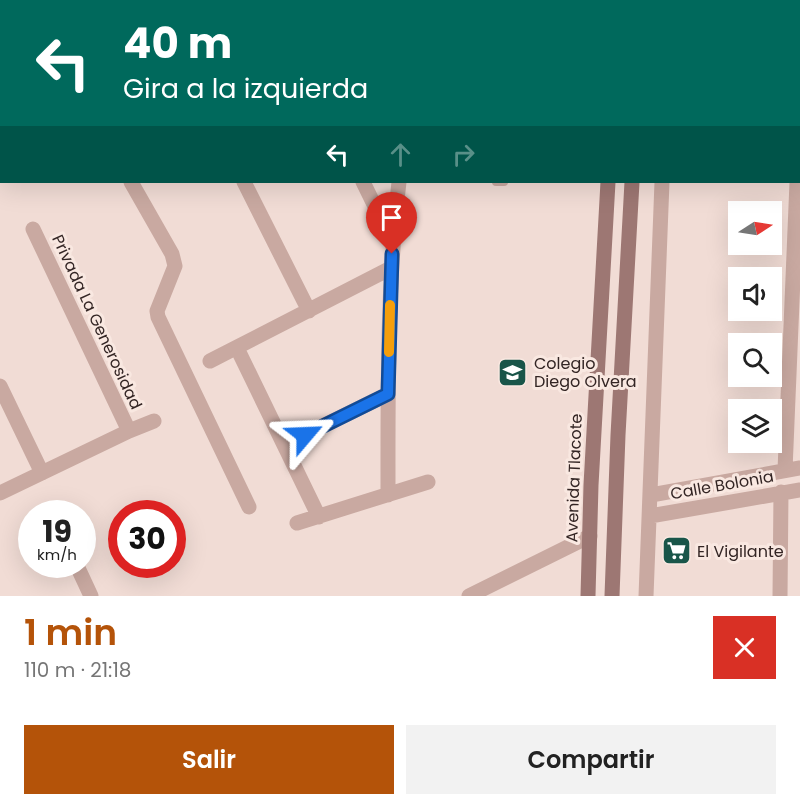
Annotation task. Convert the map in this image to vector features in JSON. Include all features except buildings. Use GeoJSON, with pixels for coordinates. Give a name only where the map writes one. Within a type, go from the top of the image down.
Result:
{"type":"FeatureCollection","features":[{"type":"Feature","properties":{"kind":"main road","name":"Avenida Tlacote"},"geometry":{"type":"LineString","coordinates":[[588,596],[608,183]]}},
{"type":"Feature","properties":{"kind":"main road"},"geometry":{"type":"LineString","coordinates":[[612,596],[632,183]]}},
{"type":"Feature","properties":{"kind":"street"},"geometry":{"type":"LineString","coordinates":[[132,183],[175,262],[157,311],[158,316],[249,507]]}},
{"type":"Feature","properties":{"kind":"street"},"geometry":{"type":"LineString","coordinates":[[245,183],[309,311]]}},
{"type":"Feature","properties":{"kind":"street"},"geometry":{"type":"LineString","coordinates":[[363,183],[392,241]]}},
{"type":"Feature","properties":{"kind":"street"},"geometry":{"type":"LineString","coordinates":[[388,495],[391,268],[399,183]]}},
{"type":"Feature","properties":{"kind":"street"},"geometry":{"type":"LineString","coordinates":[[646,596],[662,183]]}},
{"type":"Feature","properties":{"kind":"street"},"geometry":{"type":"LineString","coordinates":[[792,469],[797,183]]}},
{"type":"Feature","properties":{"kind":"street","name":"Privada La Generosidad"},"geometry":{"type":"LineString","coordinates":[[33,229],[129,431]]}},
{"type":"Feature","properties":{"kind":"street"},"geometry":{"type":"LineString","coordinates":[[210,361],[391,268]]}},
{"type":"Feature","properties":{"kind":"street"},"geometry":{"type":"LineString","coordinates":[[237,348],[319,517]]}},
{"type":"Feature","properties":{"kind":"street"},"geometry":{"type":"LineString","coordinates":[[0,387],[42,473]]}},
{"type":"Feature","properties":{"kind":"street"},"geometry":{"type":"LineString","coordinates":[[284,445],[388,394]]}},
{"type":"Feature","properties":{"kind":"street"},"geometry":{"type":"LineString","coordinates":[[0,493],[154,421]]}},
{"type":"Feature","properties":{"kind":"street","name":"Calle Bolonia"},"geometry":{"type":"LineString","coordinates":[[651,495],[792,469]]}},
{"type":"Feature","properties":{"kind":"street"},"geometry":{"type":"LineString","coordinates":[[297,524],[428,482]]}},
{"type":"Feature","properties":{"kind":"street","name":"Calle Bolonia"},"geometry":{"type":"LineString","coordinates":[[650,516],[800,489]]}},
{"type":"Feature","properties":{"kind":"street"},"geometry":{"type":"LineString","coordinates":[[780,596],[781,492]]}},
{"type":"Feature","properties":{"kind":"street"},"geometry":{"type":"LineString","coordinates":[[469,596],[590,536]]}},
{"type":"Feature","properties":{"kind":"street"},"geometry":{"type":"LineString","coordinates":[[83,578],[91,596]]}},
{"type":"Feature","properties":{"kind":"slow traffic"},"geometry":{"type":"LineString","coordinates":[[389,352],[390,305]]}},
{"type":"Feature","properties":{"kind":"place","name":"Colegio Diego Olvera"},"geometry":{"type":"Point","coordinates":[513,372]}},
{"type":"Feature","properties":{"kind":"place","name":"El Vigilante"},"geometry":{"type":"Point","coordinates":[676,551]}},
{"type":"Feature","properties":{"kind":"route"},"geometry":{"type":"LineString","coordinates":[[305,435],[388,394],[392,254]]}}]}
